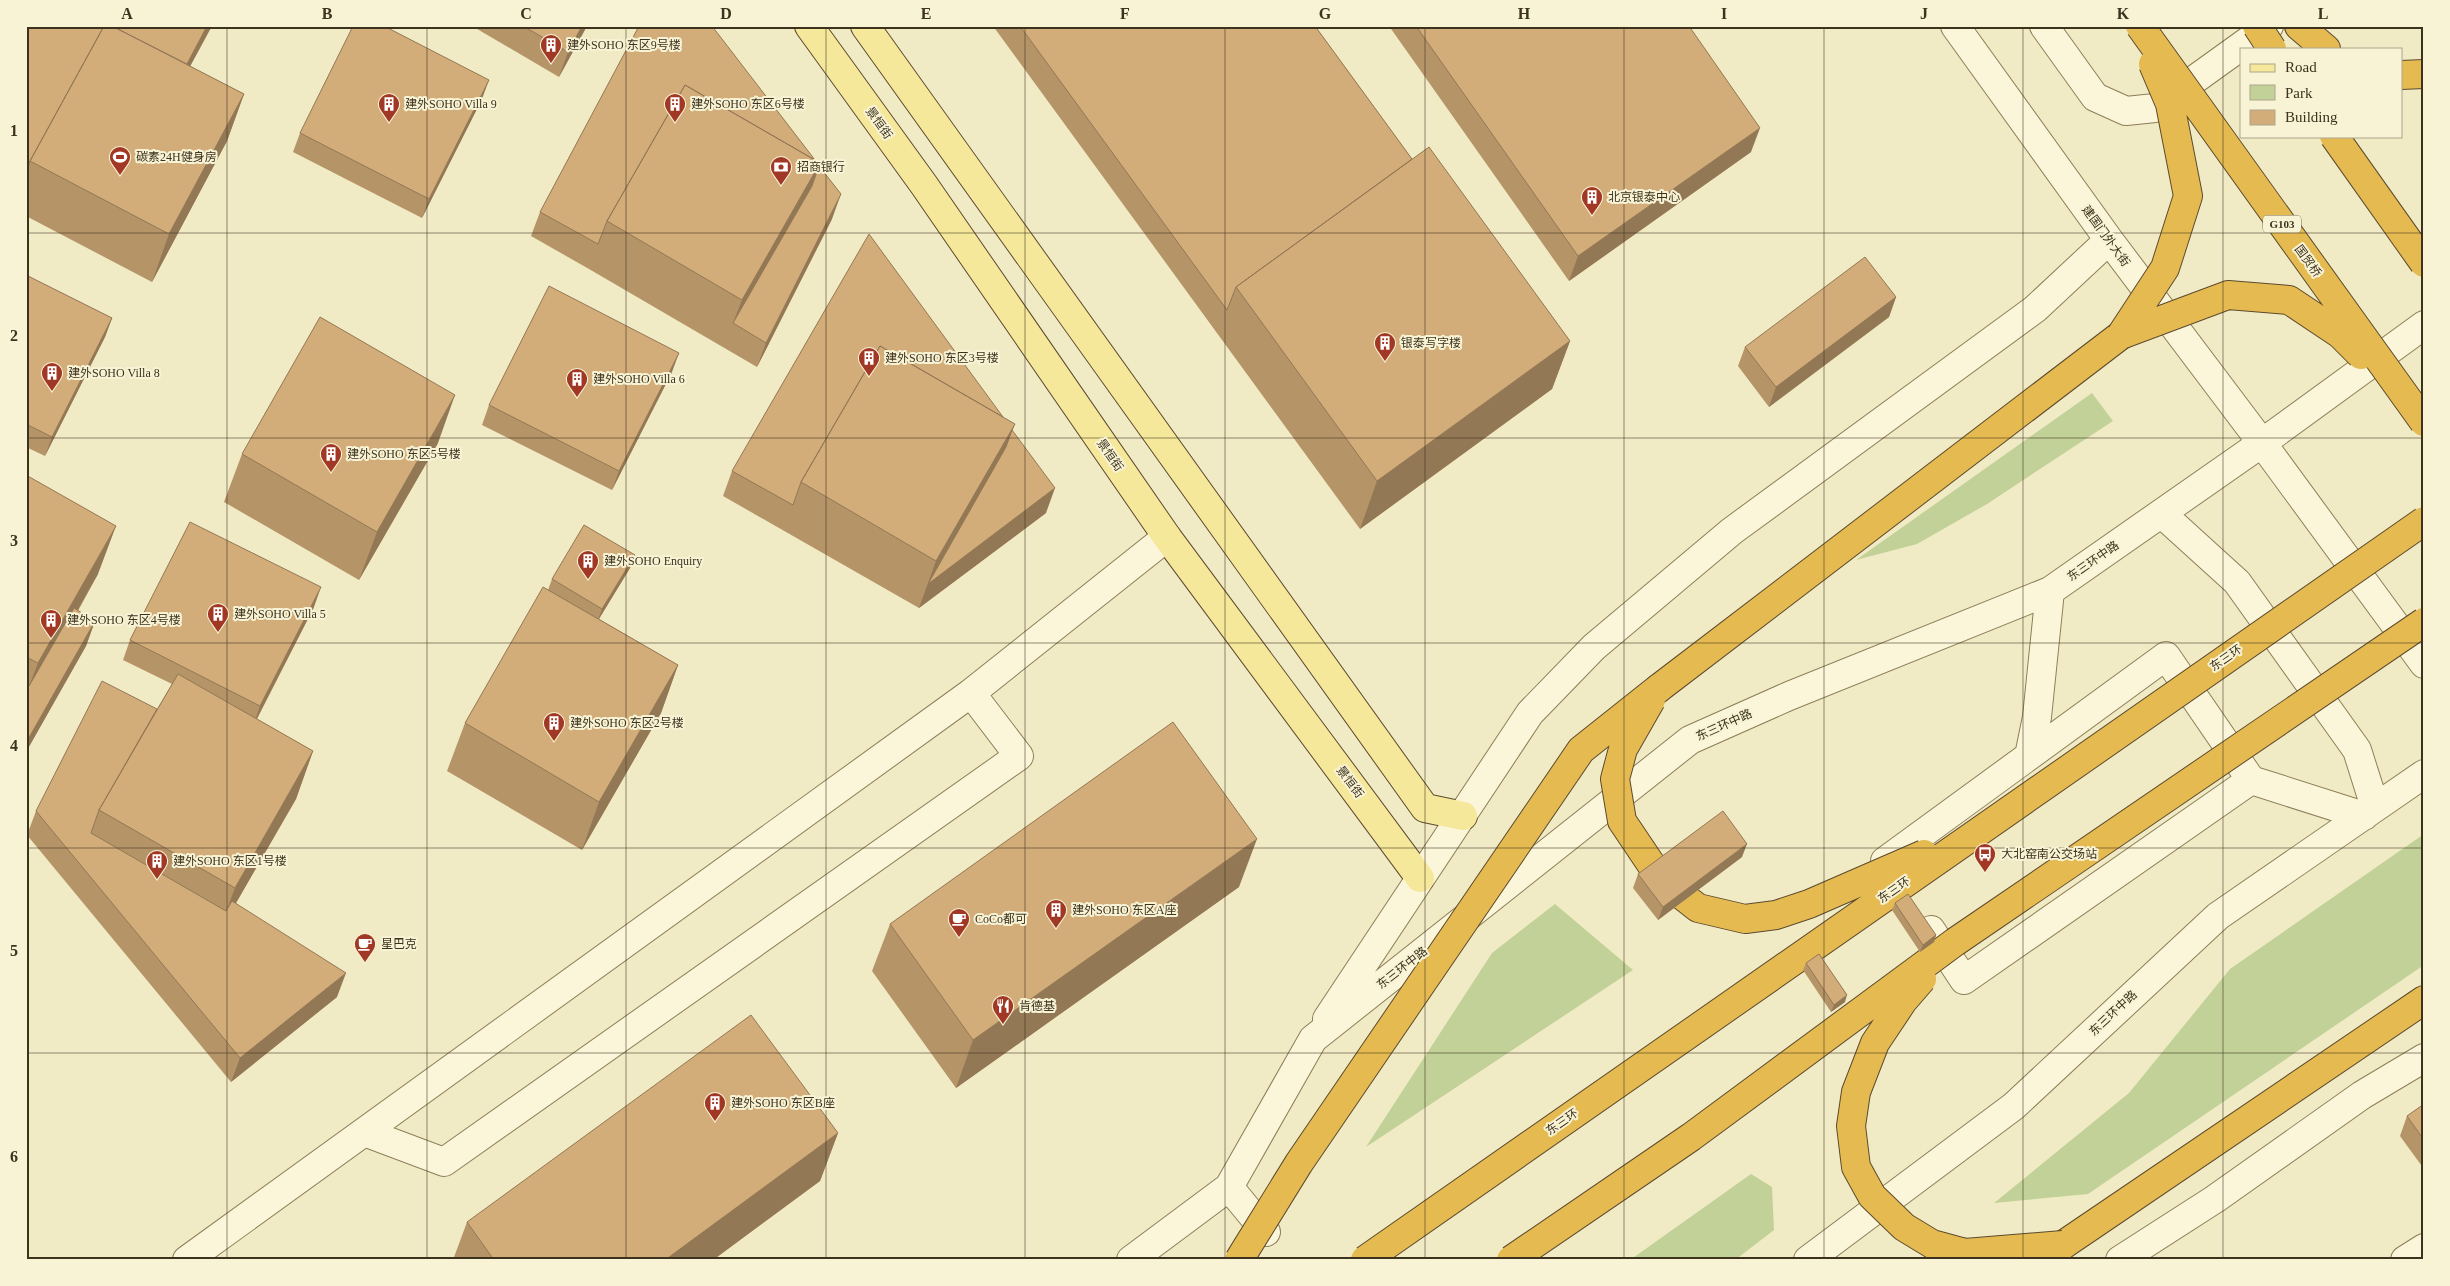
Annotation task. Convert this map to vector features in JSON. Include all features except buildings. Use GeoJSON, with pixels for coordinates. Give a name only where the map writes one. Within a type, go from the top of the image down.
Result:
{"type":"FeatureCollection","features":[{"type":"Feature","properties":{"kind":"highway"},"geometry":{"type":"LineString","coordinates":[[2121,335],[2165,268],[2188,196],[2170,104],[2138,26]]}},
{"type":"Feature","properties":{"kind":"highway","name":"国贸桥"},"geometry":{"type":"LineString","coordinates":[[2138,26],[2424,422]]}},
{"type":"Feature","properties":{"kind":"highway"},"geometry":{"type":"LineString","coordinates":[[2256,26],[2271,48]]}},
{"type":"Feature","properties":{"kind":"highway"},"geometry":{"type":"LineString","coordinates":[[2299,26],[2325,48]]}},
{"type":"Feature","properties":{"kind":"highway"},"geometry":{"type":"LineString","coordinates":[[2402,75],[2424,74]]}},
{"type":"Feature","properties":{"kind":"highway"},"geometry":{"type":"LineString","coordinates":[[2335,138],[2424,263]]}},
{"type":"Feature","properties":{"kind":"highway"},"geometry":{"type":"LineString","coordinates":[[1239,1260],[1299,1163],[1581,750],[1658,688],[2121,335],[2228,295],[2289,300],[2340,334],[2406,398]]}},
{"type":"Feature","properties":{"kind":"highway","name":"东三环"},"geometry":{"type":"LineString","coordinates":[[1365,1260],[2424,521]]}},
{"type":"Feature","properties":{"kind":"highway"},"geometry":{"type":"LineString","coordinates":[[1511,1260],[1691,1138],[1955,942],[2424,622]]}},
{"type":"Feature","properties":{"kind":"highway"},"geometry":{"type":"LineString","coordinates":[[1658,688],[1623,749],[1615,779],[1622,820],[1661,879],[1698,908],[1745,919],[1776,915],[1809,904],[1979,831]]}},
{"type":"Feature","properties":{"kind":"highway"},"geometry":{"type":"LineString","coordinates":[[1955,942],[1903,1001],[1876,1042],[1855,1101],[1851,1126],[1856,1166],[1872,1196],[1904,1227],[1932,1244],[1965,1253],[2063,1245]]}},
{"type":"Feature","properties":{"kind":"highway"},"geometry":{"type":"LineString","coordinates":[[2034,1260],[2063,1245],[2424,1000]]}},
{"type":"Feature","properties":{"kind":"main road","name":"景恒街"},"geometry":{"type":"LineString","coordinates":[[809,26],[924,185],[1167,537],[1420,878]]}},
{"type":"Feature","properties":{"kind":"main road"},"geometry":{"type":"LineString","coordinates":[[865,26],[1425,808],[1463,816]]}},
{"type":"Feature","properties":{"kind":"street","name":"建国门外大街"},"geometry":{"type":"LineString","coordinates":[[1955,26],[2109,240],[2262,443],[2424,664]]}},
{"type":"Feature","properties":{"kind":"street"},"geometry":{"type":"LineString","coordinates":[[2044,26],[2095,97],[2126,111],[2155,108],[2269,26]]}},
{"type":"Feature","properties":{"kind":"street"},"geometry":{"type":"LineString","coordinates":[[1314,1039],[1530,713],[1594,647],[1732,531],[2035,309],[2109,240]]}},
{"type":"Feature","properties":{"kind":"street","name":"东三环中路"},"geometry":{"type":"LineString","coordinates":[[1131,1260],[1229,1187],[1314,1039],[1690,740],[1789,696],[2050,591],[2262,443],[2424,325]]}},
{"type":"Feature","properties":{"kind":"street"},"geometry":{"type":"LineString","coordinates":[[2162,514],[2237,582],[2357,750],[2369,812],[2251,780],[2166,656],[1885,861],[1964,980],[2251,780]]}},
{"type":"Feature","properties":{"kind":"street"},"geometry":{"type":"LineString","coordinates":[[188,1260],[971,692],[1167,537]]}},
{"type":"Feature","properties":{"kind":"street"},"geometry":{"type":"LineString","coordinates":[[2029,756],[2037,717],[2050,591]]}},
{"type":"Feature","properties":{"kind":"street"},"geometry":{"type":"LineString","coordinates":[[364,1132],[444,1162],[1019,756],[971,692]]}},
{"type":"Feature","properties":{"kind":"street","name":"东三环中路"},"geometry":{"type":"LineString","coordinates":[[1808,1260],[2014,1106],[2218,916],[2424,774]]}},
{"type":"Feature","properties":{"kind":"street"},"geometry":{"type":"LineString","coordinates":[[2120,1260],[2215,1200],[2362,1095],[2424,1058]]}},
{"type":"Feature","properties":{"kind":"street"},"geometry":{"type":"LineString","coordinates":[[1229,1187],[1266,1232]]}},
{"type":"Feature","properties":{"kind":"street"},"geometry":{"type":"LineString","coordinates":[[2405,1260],[2424,1248]]}},
{"type":"Feature","properties":{"kind":"green space"},"geometry":{"type":"Polygon","coordinates":[[[2092,393],[2113,421],[1987,504],[1917,544],[1856,560],[2092,393]]]}},
{"type":"Feature","properties":{"kind":"green space"},"geometry":{"type":"Polygon","coordinates":[[[2424,834],[2424,965],[2088,1194],[1994,1203],[2129,1093],[2230,969],[2424,834]]]}},
{"type":"Feature","properties":{"kind":"green space"},"geometry":{"type":"Polygon","coordinates":[[[1555,904],[1633,970],[1366,1147],[1492,953],[1555,904]]]}},
{"type":"Feature","properties":{"kind":"green space"},"geometry":{"type":"Polygon","coordinates":[[[1751,1174],[1772,1187],[1774,1230],[1735,1260],[1630,1260],[1751,1174]]]}},
{"type":"Feature","properties":{"kind":"place","name":"建外SOHO 东区9号楼"},"geometry":{"type":"Point","coordinates":[551,64]}},
{"type":"Feature","properties":{"kind":"place","name":"建外SOHO Villa 9"},"geometry":{"type":"Point","coordinates":[389,123]}},
{"type":"Feature","properties":{"kind":"place","name":"建外SOHO 东区6号楼"},"geometry":{"type":"Point","coordinates":[675,123]}},
{"type":"Feature","properties":{"kind":"place","name":"碳素24H健身房"},"geometry":{"type":"Point","coordinates":[120,176]}},
{"type":"Feature","properties":{"kind":"place","name":"招商银行"},"geometry":{"type":"Point","coordinates":[781,186]}},
{"type":"Feature","properties":{"kind":"place","name":"北京银泰中心"},"geometry":{"type":"Point","coordinates":[1592,216]}},
{"type":"Feature","properties":{"kind":"place","name":"银泰写字楼"},"geometry":{"type":"Point","coordinates":[1385,362]}},
{"type":"Feature","properties":{"kind":"place","name":"建外SOHO 东区3号楼"},"geometry":{"type":"Point","coordinates":[869,377]}},
{"type":"Feature","properties":{"kind":"place","name":"建外SOHO Villa 8"},"geometry":{"type":"Point","coordinates":[52,392]}},
{"type":"Feature","properties":{"kind":"place","name":"建外SOHO Villa 6"},"geometry":{"type":"Point","coordinates":[577,398]}},
{"type":"Feature","properties":{"kind":"place","name":"建外SOHO 东区5号楼"},"geometry":{"type":"Point","coordinates":[331,473]}},
{"type":"Feature","properties":{"kind":"place","name":"建外SOHO Enquiry"},"geometry":{"type":"Point","coordinates":[588,580]}},
{"type":"Feature","properties":{"kind":"place","name":"建外SOHO Villa 5"},"geometry":{"type":"Point","coordinates":[218,633]}},
{"type":"Feature","properties":{"kind":"place","name":"建外SOHO 东区4号楼"},"geometry":{"type":"Point","coordinates":[51,639]}},
{"type":"Feature","properties":{"kind":"place","name":"建外SOHO 东区2号楼"},"geometry":{"type":"Point","coordinates":[554,742]}},
{"type":"Feature","properties":{"kind":"place","name":"大北窑南公交场站"},"geometry":{"type":"Point","coordinates":[1985,873]}},
{"type":"Feature","properties":{"kind":"place","name":"建外SOHO 东区1号楼"},"geometry":{"type":"Point","coordinates":[157,880]}},
{"type":"Feature","properties":{"kind":"place","name":"建外SOHO 东区A座"},"geometry":{"type":"Point","coordinates":[1056,929]}},
{"type":"Feature","properties":{"kind":"place","name":"CoCo都可"},"geometry":{"type":"Point","coordinates":[959,938]}},
{"type":"Feature","properties":{"kind":"place","name":"星巴克"},"geometry":{"type":"Point","coordinates":[365,963]}},
{"type":"Feature","properties":{"kind":"place","name":"肯德基"},"geometry":{"type":"Point","coordinates":[1003,1025]}},
{"type":"Feature","properties":{"kind":"place","name":"建外SOHO 东区B座"},"geometry":{"type":"Point","coordinates":[715,1122]}}]}
